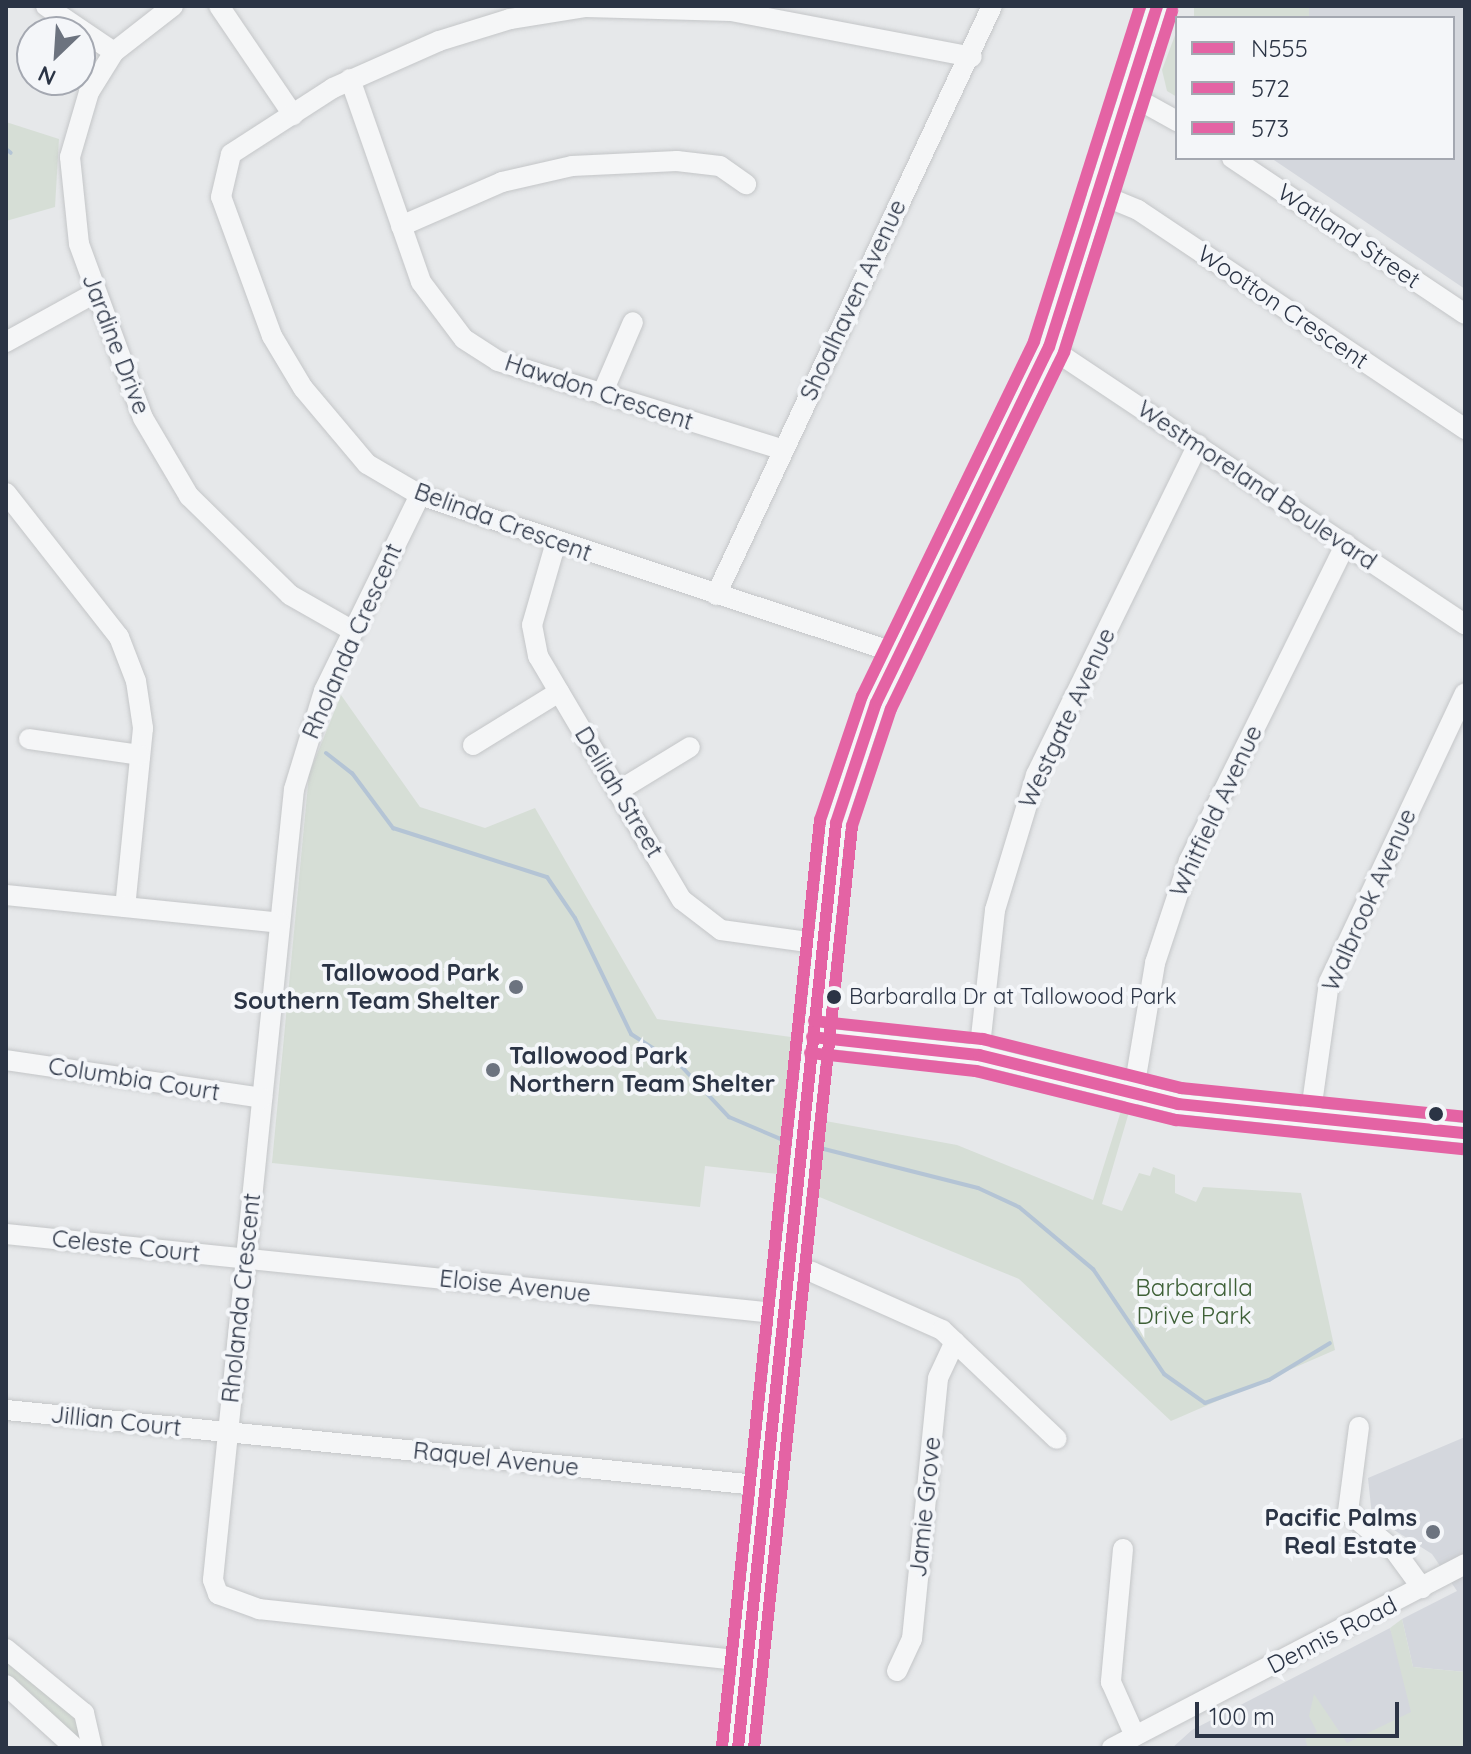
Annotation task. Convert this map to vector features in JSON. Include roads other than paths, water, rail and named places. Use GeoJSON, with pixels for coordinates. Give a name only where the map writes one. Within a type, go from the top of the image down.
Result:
{"type":"FeatureCollection","features":[{"type":"Feature","properties":{"kind":"street"},"geometry":{"type":"LineString","coordinates":[[46,6],[114,52]]}},
{"type":"Feature","properties":{"kind":"street","name":"Jardine Drive"},"geometry":{"type":"LineString","coordinates":[[173,6],[114,52],[89,92],[70,157],[72,211],[95,293],[143,418],[189,496],[280,587],[353,631]]}},
{"type":"Feature","properties":{"kind":"street"},"geometry":{"type":"LineString","coordinates":[[219,6],[293,115]]}},
{"type":"Feature","properties":{"kind":"street","name":"Shoalhaven Avenue"},"geometry":{"type":"LineString","coordinates":[[716,595],[972,57],[992,6]]}},
{"type":"Feature","properties":{"kind":"street"},"geometry":{"type":"LineString","coordinates":[[738,1748],[836,823],[858,747],[899,654],[1049,347],[1157,6]]}},
{"type":"Feature","properties":{"kind":"street"},"geometry":{"type":"LineString","coordinates":[[1150,35],[1167,6]]}},
{"type":"Feature","properties":{"kind":"street","name":"Belinda Crescent"},"geometry":{"type":"LineString","coordinates":[[899,654],[420,495],[367,464],[303,388],[272,336],[221,197],[231,154],[350,79],[453,36],[586,7],[731,11],[972,57]]}},
{"type":"Feature","properties":{"kind":"street","name":"Hawdon Crescent"},"geometry":{"type":"LineString","coordinates":[[350,79],[421,282],[464,339],[498,361],[783,450]]}},
{"type":"Feature","properties":{"kind":"street"},"geometry":{"type":"LineString","coordinates":[[1130,95],[1175,120]]}},
{"type":"Feature","properties":{"kind":"street","name":"Watland Street"},"geometry":{"type":"LineString","coordinates":[[1235,160],[1465,314]]}},
{"type":"Feature","properties":{"kind":"street"},"geometry":{"type":"LineString","coordinates":[[401,226],[502,182],[572,166],[677,161],[720,166],[746,184]]}},
{"type":"Feature","properties":{"kind":"street","name":"Wootton Crescent"},"geometry":{"type":"LineString","coordinates":[[1097,193],[1138,210],[1465,429]]}},
{"type":"Feature","properties":{"kind":"street"},"geometry":{"type":"LineString","coordinates":[[6,342],[95,293]]}},
{"type":"Feature","properties":{"kind":"street"},"geometry":{"type":"LineString","coordinates":[[602,394],[620,338],[633,322]]}},
{"type":"Feature","properties":{"kind":"street","name":"Westmoreland Boulevard"},"geometry":{"type":"LineString","coordinates":[[1049,347],[1465,624]]}},
{"type":"Feature","properties":{"kind":"street","name":"Westgate Avenue"},"geometry":{"type":"LineString","coordinates":[[979,1055],[995,910],[1036,775],[1198,445]]}},
{"type":"Feature","properties":{"kind":"street"},"geometry":{"type":"LineString","coordinates":[[6,493],[119,637],[136,681],[140,755],[125,907]]}},
{"type":"Feature","properties":{"kind":"street","name":"Rholanda Crescent"},"geometry":{"type":"LineString","coordinates":[[420,495],[353,631],[301,758],[280,923],[213,1580],[234,1604],[746,1661]]}},
{"type":"Feature","properties":{"kind":"street","name":"Delilah Street"},"geometry":{"type":"LineString","coordinates":[[556,542],[532,625],[538,656],[695,913],[721,930],[822,944]]}},
{"type":"Feature","properties":{"kind":"street","name":"Whitfield Avenue"},"geometry":{"type":"LineString","coordinates":[[1133,1095],[1155,963],[1189,861],[1346,544]]}},
{"type":"Feature","properties":{"kind":"street"},"geometry":{"type":"LineString","coordinates":[[473,745],[559,692]]}},
{"type":"Feature","properties":{"kind":"street","name":"Walbrook Avenue"},"geometry":{"type":"LineString","coordinates":[[1310,1118],[1329,982],[1465,693]]}},
{"type":"Feature","properties":{"kind":"street"},"geometry":{"type":"LineString","coordinates":[[29,739],[140,755]]}},
{"type":"Feature","properties":{"kind":"street"},"geometry":{"type":"LineString","coordinates":[[618,791],[690,747]]}},
{"type":"Feature","properties":{"kind":"street"},"geometry":{"type":"LineString","coordinates":[[6,895],[280,923]]}},
{"type":"Feature","properties":{"kind":"street"},"geometry":{"type":"LineString","coordinates":[[812,1037],[979,1055],[1133,1095],[1310,1118],[1465,1133]]}},
{"type":"Feature","properties":{"kind":"street","name":"Columbia Court"},"geometry":{"type":"LineString","coordinates":[[6,1060],[262,1098]]}},
{"type":"Feature","properties":{"kind":"street","name":"Celeste Court"},"geometry":{"type":"LineString","coordinates":[[6,1234],[245,1259]]}},
{"type":"Feature","properties":{"kind":"street","name":"Eloise Avenue"},"geometry":{"type":"LineString","coordinates":[[245,1259],[784,1314]]}},
{"type":"Feature","properties":{"kind":"street"},"geometry":{"type":"LineString","coordinates":[[789,1269],[812,1272],[955,1342],[1057,1439]]}},
{"type":"Feature","properties":{"kind":"street","name":"Jamie Grove"},"geometry":{"type":"LineString","coordinates":[[897,1671],[912,1639],[938,1378],[955,1342]]}},
{"type":"Feature","properties":{"kind":"street","name":"Jillian Court"},"geometry":{"type":"LineString","coordinates":[[6,1410],[226,1432]]}},
{"type":"Feature","properties":{"kind":"street"},"geometry":{"type":"LineString","coordinates":[[1359,1427],[1348,1512],[1395,1551],[1422,1588]]}},
{"type":"Feature","properties":{"kind":"street","name":"Raquel Avenue"},"geometry":{"type":"LineString","coordinates":[[226,1432],[766,1486]]}},
{"type":"Feature","properties":{"kind":"street"},"geometry":{"type":"LineString","coordinates":[[1123,1549],[1111,1682],[1135,1736]]}},
{"type":"Feature","properties":{"kind":"street","name":"Dennis Road"},"geometry":{"type":"LineString","coordinates":[[1112,1748],[1465,1564]]}},
{"type":"Feature","properties":{"kind":"street"},"geometry":{"type":"LineString","coordinates":[[6,1649],[84,1713],[92,1748]]}},
{"type":"Feature","properties":{"kind":"street"},"geometry":{"type":"LineString","coordinates":[[6,1685],[75,1748]]}},
{"type":"Feature","properties":{"kind":"waterway"},"geometry":{"type":"LineString","coordinates":[[6,149],[11,153]]}},
{"type":"Feature","properties":{"kind":"waterway"},"geometry":{"type":"LineString","coordinates":[[326,753],[352,773],[393,828],[547,877],[575,918],[631,1034],[682,1067],[729,1117],[783,1140]]}},
{"type":"Feature","properties":{"kind":"waterway"},"geometry":{"type":"LineString","coordinates":[[820,1148],[978,1188],[1019,1207],[1093,1269],[1164,1374],[1205,1403],[1269,1380],[1330,1343]]}},
{"type":"Feature","properties":{"kind":"place","name":"Tallowood Park Southern Team Shelter"},"geometry":{"type":"Point","coordinates":[516,987]}},
{"type":"Feature","properties":{"kind":"place","name":"Barbaralla Dr at Tallowood Park"},"geometry":{"type":"Point","coordinates":[834,997]}},
{"type":"Feature","properties":{"kind":"place","name":"Tallowood Park Northern Team Shelter"},"geometry":{"type":"Point","coordinates":[493,1070]}},
{"type":"Feature","properties":{"kind":"place","name":"Pacific Palms Real Estate"},"geometry":{"type":"Point","coordinates":[1433,1532]}},
{"type":"Feature","properties":{"kind":"park label","name":"Barbaralla Drive Park"},"geometry":{"type":"Point","coordinates":[1194,1302]}}]}
